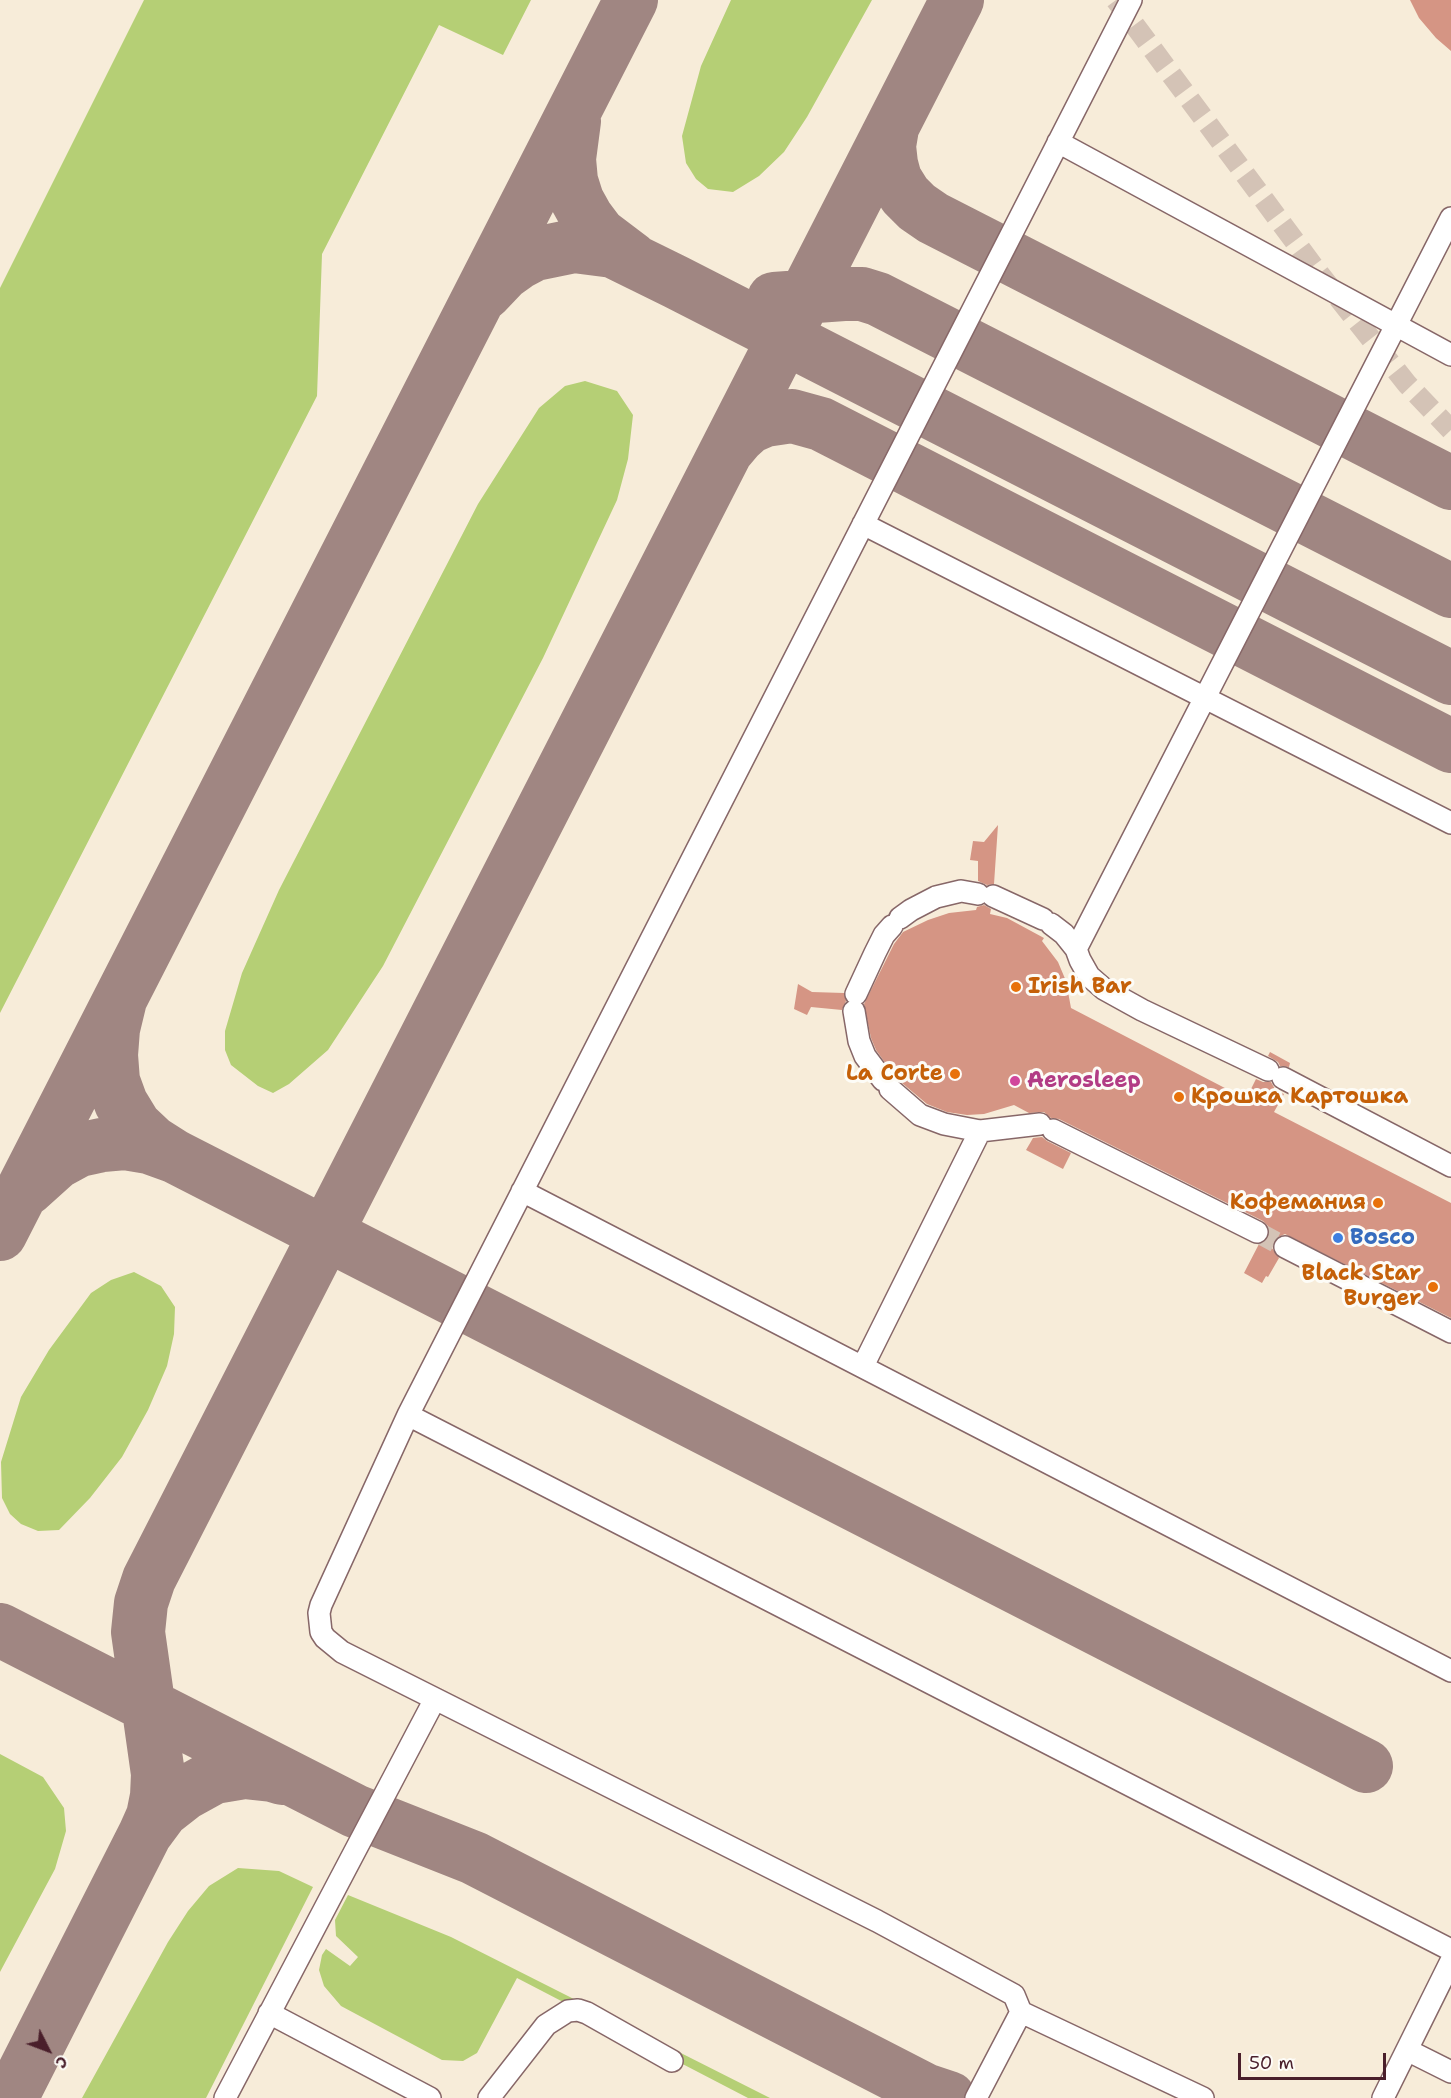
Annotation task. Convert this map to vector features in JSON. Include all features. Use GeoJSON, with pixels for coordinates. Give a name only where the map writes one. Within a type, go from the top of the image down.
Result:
{"type":"FeatureCollection","features":[{"type":"Feature","properties":{"kind":"lane"},"geometry":{"type":"LineString","coordinates":[[1131,0],[408,1415],[321,1605],[320,1623],[325,1638],[342,1652],[877,1921],[1014,1995],[1021,2012],[1203,2098]]}},
{"type":"Feature","properties":{"kind":"lane"},"geometry":{"type":"LineString","coordinates":[[1058,142],[1451,355]]}},
{"type":"Feature","properties":{"kind":"lane"},"geometry":{"type":"LineString","coordinates":[[1076,949],[1451,218]]}},
{"type":"Feature","properties":{"kind":"lane"},"geometry":{"type":"LineString","coordinates":[[863,524],[1451,823]]}},
{"type":"Feature","properties":{"kind":"lane"},"geometry":{"type":"LineString","coordinates":[[1257,1232],[1047,1127],[980,1131],[944,1124],[920,1115],[886,1084],[865,1056],[859,1041],[855,1002],[874,953],[884,935],[911,910],[936,897],[961,891],[986,895],[1047,921],[1064,934],[1076,949],[1089,976],[1104,989],[1142,1010],[1275,1074],[1451,1166]]}},
{"type":"Feature","properties":{"kind":"lane"},"geometry":{"type":"LineString","coordinates":[[863,1366],[980,1131]]}},
{"type":"Feature","properties":{"kind":"lane"},"geometry":{"type":"LineString","coordinates":[[522,1191],[1451,1671]]}},
{"type":"Feature","properties":{"kind":"lane"},"geometry":{"type":"LineString","coordinates":[[1285,1246],[1451,1332]]}},
{"type":"Feature","properties":{"kind":"lane"},"geometry":{"type":"LineString","coordinates":[[408,1415],[1451,1950]]}},
{"type":"Feature","properties":{"kind":"lane"},"geometry":{"type":"LineString","coordinates":[[225,2098],[435,1699]]}},
{"type":"Feature","properties":{"kind":"lane"},"geometry":{"type":"LineString","coordinates":[[1383,2098],[1451,1961]]}},
{"type":"Feature","properties":{"kind":"lane"},"geometry":{"type":"LineString","coordinates":[[489,2098],[546,2025],[568,2011],[578,2010],[587,2013],[672,2061]]}},
{"type":"Feature","properties":{"kind":"lane"},"geometry":{"type":"LineString","coordinates":[[976,2098],[1021,2012]]}},
{"type":"Feature","properties":{"kind":"lane"},"geometry":{"type":"LineString","coordinates":[[269,2013],[429,2098]]}},
{"type":"Feature","properties":{"kind":"lane"},"geometry":{"type":"LineString","coordinates":[[1407,2050],[1451,2072]]}},
{"type":"Feature","properties":{"kind":"green space"},"geometry":{"type":"Polygon","coordinates":[[[144,0],[531,0],[503,55],[439,25],[322,254],[317,396],[0,1013],[0,288],[144,0]]]}},
{"type":"Feature","properties":{"kind":"green space"},"geometry":{"type":"Polygon","coordinates":[[[731,0],[872,0],[807,117],[784,152],[759,176],[733,192],[708,189],[696,179],[686,163],[682,136],[701,66],[731,0]]]}},
{"type":"Feature","properties":{"kind":"green space"},"geometry":{"type":"Polygon","coordinates":[[[585,381],[617,391],[633,415],[628,459],[617,500],[543,658],[383,966],[328,1050],[289,1084],[273,1093],[258,1086],[231,1065],[225,1050],[225,1031],[242,973],[279,890],[478,504],[539,408],[565,386],[585,381]]]}},
{"type":"Feature","properties":{"kind":"green space"},"geometry":{"type":"Polygon","coordinates":[[[134,1272],[161,1286],[175,1307],[174,1334],[167,1366],[148,1410],[122,1457],[90,1498],[59,1530],[38,1531],[21,1524],[10,1514],[2,1498],[1,1462],[21,1397],[49,1350],[91,1293],[111,1280],[134,1272]]]}},
{"type":"Feature","properties":{"kind":"green space"},"geometry":{"type":"Polygon","coordinates":[[[0,1754],[43,1777],[64,1808],[66,1831],[55,1869],[0,1972],[0,1754]]]}},
{"type":"Feature","properties":{"kind":"green space"},"geometry":{"type":"Polygon","coordinates":[[[238,1868],[279,1871],[313,1887],[206,2098],[82,2098],[168,1942],[188,1911],[209,1886],[238,1868]]]}},
{"type":"Feature","properties":{"kind":"green space"},"geometry":{"type":"Polygon","coordinates":[[[348,1895],[451,1937],[770,2098],[748,2098],[517,1978],[477,2053],[463,2061],[442,2060],[341,2006],[324,1986],[319,1970],[322,1955],[326,1949],[350,1966],[358,1957],[336,1936],[335,1920],[348,1895]]]}},
{"type":"Feature","properties":{"kind":"building"},"geometry":{"type":"Polygon","coordinates":[[[1410,0],[1451,0],[1451,51],[1419,18],[1410,0]]]}},
{"type":"Feature","properties":{"kind":"building"},"geometry":{"type":"Polygon","coordinates":[[[998,825],[994,884],[987,885],[978,881],[978,861],[970,860],[973,841],[984,842],[998,825]]]}},
{"type":"Feature","properties":{"kind":"building"},"geometry":{"type":"Polygon","coordinates":[[[984,905],[991,909],[990,914],[1007,918],[1044,938],[1042,941],[1058,962],[1066,981],[1071,1008],[1246,1099],[1256,1079],[1271,1082],[1276,1091],[1284,1094],[1274,1112],[1451,1203],[1451,1318],[1285,1234],[1273,1242],[1272,1248],[1279,1258],[1262,1283],[1244,1273],[1259,1244],[1269,1237],[1268,1226],[1263,1221],[1059,1119],[1051,1118],[1044,1112],[1029,1113],[1014,1105],[984,1114],[967,1115],[947,1112],[927,1104],[896,1078],[876,1050],[871,1038],[864,1004],[894,944],[903,932],[928,920],[949,913],[976,910],[977,907],[984,905]]]}},
{"type":"Feature","properties":{"kind":"building"},"geometry":{"type":"Polygon","coordinates":[[[798,984],[812,992],[844,993],[846,1001],[842,1010],[811,1007],[807,1015],[794,1009],[798,984]]]}},
{"type":"Feature","properties":{"kind":"building"},"geometry":{"type":"Polygon","coordinates":[[[1270,1052],[1290,1063],[1289,1067],[1280,1066],[1268,1056],[1270,1052]]]}},
{"type":"Feature","properties":{"kind":"building"},"geometry":{"type":"Polygon","coordinates":[[[1042,1137],[1071,1153],[1063,1169],[1026,1150],[1033,1138],[1042,1137]]]}},
{"type":"Feature","properties":{"kind":"taxiway"},"geometry":{"type":"LineString","coordinates":[[0,1234],[631,0]]}},
{"type":"Feature","properties":{"kind":"taxiway"},"geometry":{"type":"LineString","coordinates":[[11,2098],[153,1816],[158,1774],[138,1632],[141,1603],[149,1579],[957,0]]}},
{"type":"Feature","properties":{"kind":"taxiway"},"geometry":{"type":"LineString","coordinates":[[574,121],[569,159],[571,181],[577,200],[599,234],[632,259]]}},
{"type":"Feature","properties":{"kind":"taxiway"},"geometry":{"type":"LineString","coordinates":[[892,128],[889,146],[895,179],[905,195],[933,218],[1451,483]]}},
{"type":"Feature","properties":{"kind":"taxiway"},"geometry":{"type":"LineString","coordinates":[[485,293],[504,273],[535,254],[574,246],[613,251],[1451,678]]}},
{"type":"Feature","properties":{"kind":"taxiway"},"geometry":{"type":"LineString","coordinates":[[774,299],[844,294],[862,294],[878,299],[1451,591]]}},
{"type":"Feature","properties":{"kind":"taxiway"},"geometry":{"type":"LineString","coordinates":[[727,450],[749,427],[765,420],[792,416],[821,424],[1451,746]]}},
{"type":"Feature","properties":{"kind":"taxiway"},"geometry":{"type":"LineString","coordinates":[[120,1000],[113,1029],[111,1055],[113,1081],[121,1103],[135,1126],[152,1142],[174,1156],[1366,1766]]}},
{"type":"Feature","properties":{"kind":"taxiway"},"geometry":{"type":"LineString","coordinates":[[27,1189],[57,1162],[79,1150],[125,1143],[149,1147],[174,1156]]}},
{"type":"Feature","properties":{"kind":"taxiway"},"geometry":{"type":"LineString","coordinates":[[0,1630],[355,1811],[474,1858],[925,2090],[949,2098]]}},
{"type":"Feature","properties":{"kind":"taxiway"},"geometry":{"type":"LineString","coordinates":[[145,1834],[162,1811],[185,1793],[214,1777],[244,1772],[282,1778]]}},
{"type":"Feature","properties":{"kind":"tunnel"},"geometry":{"type":"LineString","coordinates":[[1116,0],[1313,266],[1407,384],[1451,430]]}},
{"type":"Feature","properties":{"kind":"tunnel"},"geometry":{"type":"LineString","coordinates":[[1257,1232],[1285,1247]]}},
{"type":"Feature","properties":{"kind":"place","name":"Irish Bar"},"geometry":{"type":"Point","coordinates":[1016,987]}},
{"type":"Feature","properties":{"kind":"place","name":"La Corte"},"geometry":{"type":"Point","coordinates":[955,1074]}},
{"type":"Feature","properties":{"kind":"place","name":"Aerosleep"},"geometry":{"type":"Point","coordinates":[1015,1081]}},
{"type":"Feature","properties":{"kind":"place","name":"Крошка Картошка"},"geometry":{"type":"Point","coordinates":[1179,1097]}},
{"type":"Feature","properties":{"kind":"place","name":"Кофемания"},"geometry":{"type":"Point","coordinates":[1378,1203]}},
{"type":"Feature","properties":{"kind":"place","name":"Bosco"},"geometry":{"type":"Point","coordinates":[1338,1238]}},
{"type":"Feature","properties":{"kind":"place","name":"Black Star Burger"},"geometry":{"type":"Point","coordinates":[1433,1287]}}]}
